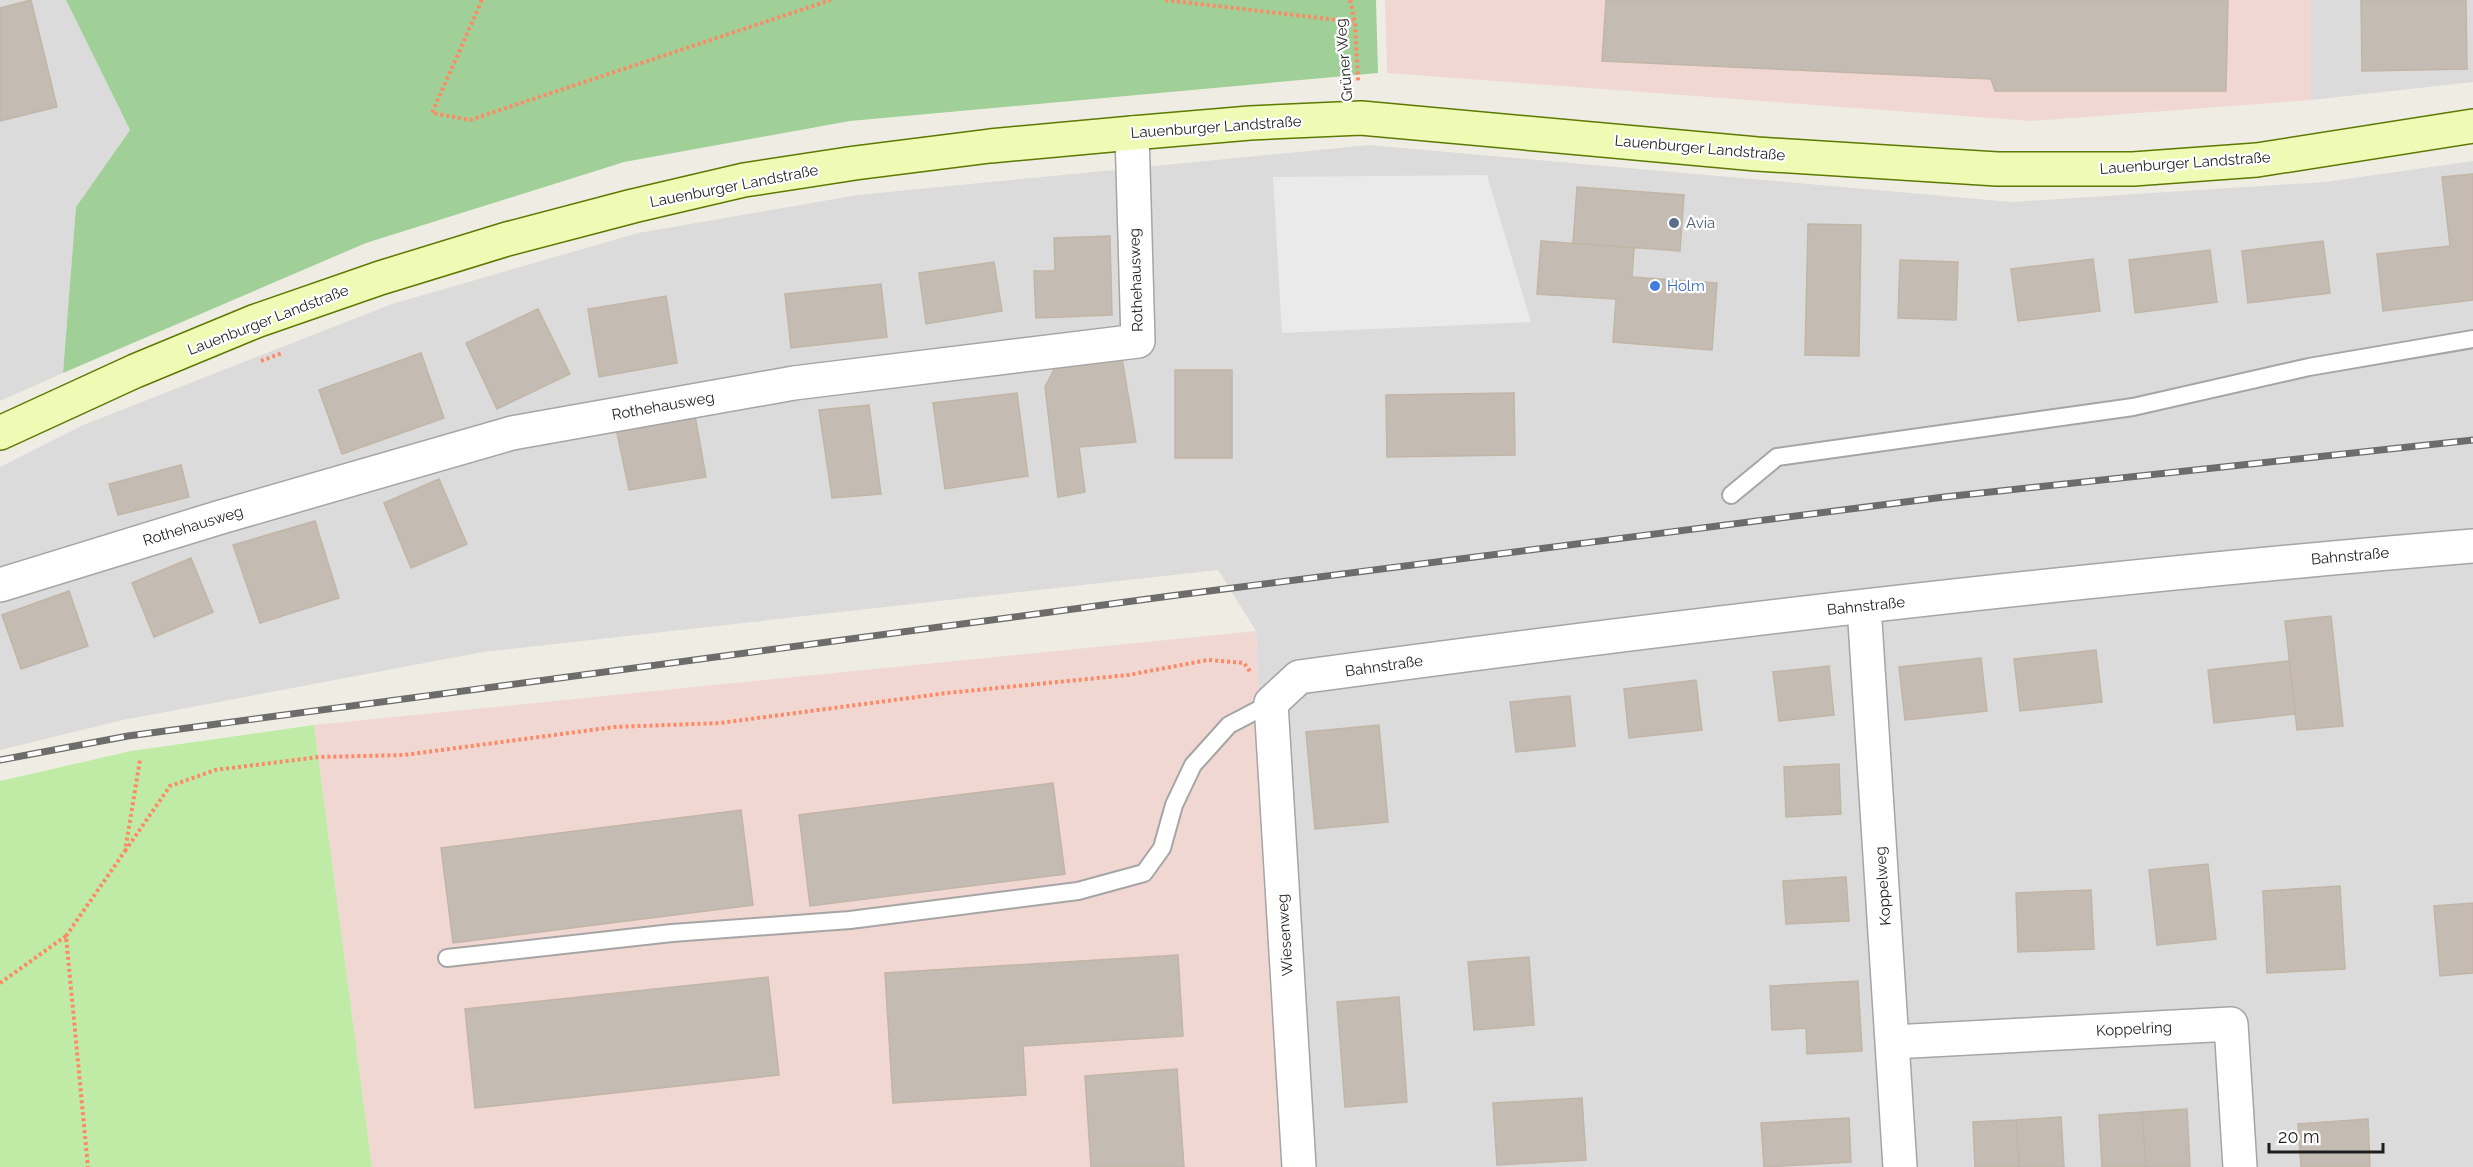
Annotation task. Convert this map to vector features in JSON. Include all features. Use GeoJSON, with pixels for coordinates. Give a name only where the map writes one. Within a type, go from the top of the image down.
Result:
{"type":"FeatureCollection","features":[{"type":"Feature","properties":{"kind":"main road","name":"Lauenburger Landstraße"},"geometry":{"type":"LineString","coordinates":[[0,433],[135,371],[256,321],[380,278],[519,236],[633,206],[744,180],[866,162],[1132,133],[1250,123],[1360,118],[1757,154],[1997,169],[2133,169],[2257,160],[2473,126]]}},
{"type":"Feature","properties":{"kind":"street","name":"Rothehausweg"},"geometry":{"type":"LineString","coordinates":[[0,585],[210,520],[512,433],[794,383],[1138,341],[1132,133]]}},
{"type":"Feature","properties":{"kind":"street","name":"Bahnstraße"},"geometry":{"type":"LineString","coordinates":[[1271,703],[1299,677],[1675,627],[2342,557],[2473,546]]}},
{"type":"Feature","properties":{"kind":"street","name":"Koppelweg"},"geometry":{"type":"LineString","coordinates":[[1863,606],[1900,1167]]}},
{"type":"Feature","properties":{"kind":"street","name":"Wiesenweg"},"geometry":{"type":"LineString","coordinates":[[1271,703],[1299,1167]]}},
{"type":"Feature","properties":{"kind":"street","name":"Koppelring"},"geometry":{"type":"LineString","coordinates":[[1893,1042],[2231,1024],[2240,1167]]}},
{"type":"Feature","properties":{"kind":"lane"},"geometry":{"type":"LineString","coordinates":[[1731,495],[1777,457],[2133,407],[2309,367],[2473,339]]}},
{"type":"Feature","properties":{"kind":"lane"},"geometry":{"type":"LineString","coordinates":[[447,958],[672,933],[850,920],[1078,891],[1144,873],[1162,848],[1174,805],[1193,765],[1229,725],[1271,703]]}},
{"type":"Feature","properties":{"kind":"path"},"geometry":{"type":"LineString","coordinates":[[482,0],[432,113],[470,120],[831,0]]}},
{"type":"Feature","properties":{"kind":"path"},"geometry":{"type":"LineString","coordinates":[[1165,0],[1355,22]]}},
{"type":"Feature","properties":{"kind":"path","name":"Grüner Weg"},"geometry":{"type":"LineString","coordinates":[[1350,0],[1355,22],[1360,118]]}},
{"type":"Feature","properties":{"kind":"path"},"geometry":{"type":"LineString","coordinates":[[254,364],[286,352]]}},
{"type":"Feature","properties":{"kind":"path"},"geometry":{"type":"LineString","coordinates":[[0,983],[66,936],[170,786],[215,770],[319,757],[404,755],[614,727],[720,723],[947,693],[1128,675],[1208,660],[1244,663],[1271,703]]}},
{"type":"Feature","properties":{"kind":"path"},"geometry":{"type":"LineString","coordinates":[[125,851],[141,760]]}},
{"type":"Feature","properties":{"kind":"path"},"geometry":{"type":"LineString","coordinates":[[66,936],[88,1167]]}},
{"type":"Feature","properties":{"kind":"shaded area"},"geometry":{"type":"Polygon","coordinates":[[[0,0],[66,0],[130,130],[76,207],[63,373],[0,401],[0,0]]]}},
{"type":"Feature","properties":{"kind":"shaded area"},"geometry":{"type":"Polygon","coordinates":[[[1385,0],[2311,0],[2311,100],[2031,121],[1387,73],[1385,0]]]}},
{"type":"Feature","properties":{"kind":"shaded area"},"geometry":{"type":"Polygon","coordinates":[[[2311,0],[2473,0],[2473,82],[2311,100],[2311,0]]]}},
{"type":"Feature","properties":{"kind":"shaded area"},"geometry":{"type":"Polygon","coordinates":[[[1369,145],[2012,202],[2325,182],[2473,161],[2473,1167],[1281,1167],[1256,631],[1218,570],[483,652],[123,720],[0,750],[0,467],[83,425],[392,304],[638,233],[858,195],[1369,145]]]}},
{"type":"Feature","properties":{"kind":"shaded area"},"geometry":{"type":"Polygon","coordinates":[[[1487,175],[1531,322],[1282,333],[1273,177],[1487,175]]]}},
{"type":"Feature","properties":{"kind":"shaded area"},"geometry":{"type":"Polygon","coordinates":[[[1256,631],[1281,1167],[372,1167],[314,725],[1256,631]]]}},
{"type":"Feature","properties":{"kind":"green space"},"geometry":{"type":"Polygon","coordinates":[[[66,0],[1376,0],[1378,73],[850,121],[624,162],[366,243],[63,373],[76,207],[130,130],[66,0]]]}},
{"type":"Feature","properties":{"kind":"green space"},"geometry":{"type":"Polygon","coordinates":[[[314,725],[372,1167],[0,1167],[0,781],[131,751],[314,725]]]}},
{"type":"Feature","properties":{"kind":"building"},"geometry":{"type":"Polygon","coordinates":[[[31,0],[57,107],[0,121],[0,8],[31,0]]]}},
{"type":"Feature","properties":{"kind":"building"},"geometry":{"type":"Polygon","coordinates":[[[1606,0],[2228,0],[2226,91],[1995,91],[1991,79],[1602,61],[1606,0]]]}},
{"type":"Feature","properties":{"kind":"building"},"geometry":{"type":"Polygon","coordinates":[[[2361,0],[2466,0],[2467,69],[2362,71],[2361,0]]]}},
{"type":"Feature","properties":{"kind":"building"},"geometry":{"type":"Polygon","coordinates":[[[2473,174],[2473,300],[2383,311],[2377,254],[2450,246],[2442,177],[2473,174]]]}},
{"type":"Feature","properties":{"kind":"building"},"geometry":{"type":"Polygon","coordinates":[[[1577,187],[1684,195],[1680,251],[1573,243],[1577,187]]]}},
{"type":"Feature","properties":{"kind":"building"},"geometry":{"type":"Polygon","coordinates":[[[1808,224],[1861,225],[1859,356],[1805,355],[1808,224]]]}},
{"type":"Feature","properties":{"kind":"building"},"geometry":{"type":"Polygon","coordinates":[[[1110,236],[1112,315],[1036,318],[1034,271],[1055,271],[1054,238],[1110,236]]]}},
{"type":"Feature","properties":{"kind":"building"},"geometry":{"type":"Polygon","coordinates":[[[1541,241],[1634,248],[1632,277],[1717,283],[1712,350],[1613,342],[1616,299],[1537,294],[1541,241]]]}},
{"type":"Feature","properties":{"kind":"building"},"geometry":{"type":"Polygon","coordinates":[[[2323,241],[2330,293],[2248,303],[2242,251],[2323,241]]]}},
{"type":"Feature","properties":{"kind":"building"},"geometry":{"type":"Polygon","coordinates":[[[2210,250],[2217,302],[2135,313],[2129,260],[2210,250]]]}},
{"type":"Feature","properties":{"kind":"building"},"geometry":{"type":"Polygon","coordinates":[[[2093,259],[2100,311],[2018,321],[2011,269],[2093,259]]]}},
{"type":"Feature","properties":{"kind":"building"},"geometry":{"type":"Polygon","coordinates":[[[1900,260],[1958,262],[1956,320],[1898,318],[1900,260]]]}},
{"type":"Feature","properties":{"kind":"building"},"geometry":{"type":"Polygon","coordinates":[[[994,262],[1002,311],[926,324],[919,273],[994,262]]]}},
{"type":"Feature","properties":{"kind":"building"},"geometry":{"type":"Polygon","coordinates":[[[881,284],[887,337],[791,348],[785,294],[881,284]]]}},
{"type":"Feature","properties":{"kind":"building"},"geometry":{"type":"Polygon","coordinates":[[[666,296],[677,363],[599,377],[588,309],[666,296]]]}},
{"type":"Feature","properties":{"kind":"building"},"geometry":{"type":"Polygon","coordinates":[[[538,309],[570,374],[497,409],[466,343],[538,309]]]}},
{"type":"Feature","properties":{"kind":"building"},"geometry":{"type":"Polygon","coordinates":[[[421,353],[444,418],[342,454],[319,390],[421,353]]]}},
{"type":"Feature","properties":{"kind":"building"},"geometry":{"type":"Polygon","coordinates":[[[1122,358],[1136,442],[1079,447],[1085,492],[1058,497],[1045,387],[1057,364],[1122,358]]]}},
{"type":"Feature","properties":{"kind":"building"},"geometry":{"type":"Polygon","coordinates":[[[1175,370],[1232,370],[1232,458],[1175,458],[1175,370]]]}},
{"type":"Feature","properties":{"kind":"building"},"geometry":{"type":"Polygon","coordinates":[[[1017,393],[1028,476],[945,489],[933,403],[1017,393]]]}},
{"type":"Feature","properties":{"kind":"building"},"geometry":{"type":"Polygon","coordinates":[[[1514,393],[1515,455],[1387,457],[1386,395],[1514,393]]]}},
{"type":"Feature","properties":{"kind":"building"},"geometry":{"type":"Polygon","coordinates":[[[869,405],[881,494],[832,498],[819,410],[869,405]]]}},
{"type":"Feature","properties":{"kind":"building"},"geometry":{"type":"Polygon","coordinates":[[[695,416],[706,477],[629,490],[616,428],[695,416]]]}},
{"type":"Feature","properties":{"kind":"building"},"geometry":{"type":"Polygon","coordinates":[[[181,465],[189,497],[118,515],[109,484],[181,465]]]}},
{"type":"Feature","properties":{"kind":"building"},"geometry":{"type":"Polygon","coordinates":[[[439,479],[467,544],[411,568],[384,503],[439,479]]]}},
{"type":"Feature","properties":{"kind":"building"},"geometry":{"type":"Polygon","coordinates":[[[315,521],[339,598],[260,623],[233,545],[315,521]]]}},
{"type":"Feature","properties":{"kind":"building"},"geometry":{"type":"Polygon","coordinates":[[[191,558],[213,612],[154,637],[132,583],[191,558]]]}},
{"type":"Feature","properties":{"kind":"building"},"geometry":{"type":"Polygon","coordinates":[[[69,591],[88,646],[21,669],[2,615],[69,591]]]}},
{"type":"Feature","properties":{"kind":"building"},"geometry":{"type":"Polygon","coordinates":[[[2331,616],[2343,726],[2297,730],[2285,621],[2331,616]]]}},
{"type":"Feature","properties":{"kind":"building"},"geometry":{"type":"Polygon","coordinates":[[[2096,650],[2102,702],[2020,711],[2014,659],[2096,650]]]}},
{"type":"Feature","properties":{"kind":"building"},"geometry":{"type":"Polygon","coordinates":[[[1981,658],[1987,711],[1905,720],[1899,667],[1981,658]]]}},
{"type":"Feature","properties":{"kind":"building"},"geometry":{"type":"Polygon","coordinates":[[[2289,661],[2295,714],[2214,723],[2208,670],[2289,661]]]}},
{"type":"Feature","properties":{"kind":"building"},"geometry":{"type":"Polygon","coordinates":[[[1829,666],[1834,715],[1779,721],[1773,672],[1829,666]]]}},
{"type":"Feature","properties":{"kind":"building"},"geometry":{"type":"Polygon","coordinates":[[[1696,680],[1702,730],[1629,738],[1624,689],[1696,680]]]}},
{"type":"Feature","properties":{"kind":"building"},"geometry":{"type":"Polygon","coordinates":[[[1570,696],[1575,746],[1516,752],[1510,702],[1570,696]]]}},
{"type":"Feature","properties":{"kind":"building"},"geometry":{"type":"Polygon","coordinates":[[[1379,725],[1388,822],[1315,829],[1306,732],[1379,725]]]}},
{"type":"Feature","properties":{"kind":"building"},"geometry":{"type":"Polygon","coordinates":[[[1839,764],[1841,814],[1786,817],[1784,767],[1839,764]]]}},
{"type":"Feature","properties":{"kind":"building"},"geometry":{"type":"Polygon","coordinates":[[[1053,783],[1065,874],[810,906],[799,815],[1053,783]]]}},
{"type":"Feature","properties":{"kind":"building"},"geometry":{"type":"Polygon","coordinates":[[[741,810],[753,905],[453,943],[441,848],[741,810]]]}},
{"type":"Feature","properties":{"kind":"building"},"geometry":{"type":"Polygon","coordinates":[[[2208,864],[2216,939],[2157,945],[2149,870],[2208,864]]]}},
{"type":"Feature","properties":{"kind":"building"},"geometry":{"type":"Polygon","coordinates":[[[1846,877],[1849,921],[1786,924],[1783,881],[1846,877]]]}},
{"type":"Feature","properties":{"kind":"building"},"geometry":{"type":"Polygon","coordinates":[[[2340,886],[2345,969],[2267,973],[2263,891],[2340,886]]]}},
{"type":"Feature","properties":{"kind":"building"},"geometry":{"type":"Polygon","coordinates":[[[2091,890],[2094,949],[2018,952],[2016,893],[2091,890]]]}},
{"type":"Feature","properties":{"kind":"building"},"geometry":{"type":"Polygon","coordinates":[[[2473,903],[2473,973],[2440,976],[2434,906],[2473,903]]]}},
{"type":"Feature","properties":{"kind":"building"},"geometry":{"type":"Polygon","coordinates":[[[1178,955],[1183,1036],[1023,1046],[1026,1095],[893,1103],[885,973],[1178,955]]]}},
{"type":"Feature","properties":{"kind":"building"},"geometry":{"type":"Polygon","coordinates":[[[1529,957],[1534,1025],[1474,1030],[1468,962],[1529,957]]]}},
{"type":"Feature","properties":{"kind":"building"},"geometry":{"type":"Polygon","coordinates":[[[768,977],[779,1075],[475,1108],[465,1009],[768,977]]]}},
{"type":"Feature","properties":{"kind":"building"},"geometry":{"type":"Polygon","coordinates":[[[1858,981],[1862,1051],[1807,1054],[1806,1028],[1772,1030],[1770,986],[1858,981]]]}},
{"type":"Feature","properties":{"kind":"building"},"geometry":{"type":"Polygon","coordinates":[[[1399,997],[1407,1102],[1345,1107],[1337,1002],[1399,997]]]}},
{"type":"Feature","properties":{"kind":"building"},"geometry":{"type":"Polygon","coordinates":[[[1177,1069],[1184,1167],[1091,1167],[1085,1076],[1177,1069]]]}},
{"type":"Feature","properties":{"kind":"building"},"geometry":{"type":"Polygon","coordinates":[[[1582,1098],[1586,1160],[1497,1165],[1493,1103],[1582,1098]]]}},
{"type":"Feature","properties":{"kind":"building"},"geometry":{"type":"Polygon","coordinates":[[[2187,1109],[2190,1167],[2146,1167],[2142,1112],[2187,1109]]]}},
{"type":"Feature","properties":{"kind":"building"},"geometry":{"type":"Polygon","coordinates":[[[2142,1112],[2146,1167],[2102,1167],[2099,1115],[2142,1112]]]}},
{"type":"Feature","properties":{"kind":"building"},"geometry":{"type":"Polygon","coordinates":[[[2061,1117],[2064,1167],[2019,1167],[2016,1120],[2061,1117]]]}},
{"type":"Feature","properties":{"kind":"building"},"geometry":{"type":"Polygon","coordinates":[[[1849,1118],[1851,1162],[1764,1167],[1761,1123],[1849,1118]]]}},
{"type":"Feature","properties":{"kind":"building"},"geometry":{"type":"Polygon","coordinates":[[[2368,1119],[2370,1167],[2301,1167],[2298,1124],[2368,1119]]]}},
{"type":"Feature","properties":{"kind":"building"},"geometry":{"type":"Polygon","coordinates":[[[2016,1120],[2019,1167],[1975,1167],[1973,1122],[2016,1120]]]}},
{"type":"Feature","properties":{"kind":"railway"},"geometry":{"type":"LineString","coordinates":[[0,760],[128,736],[1170,596],[1944,497],[2473,440]]}},
{"type":"Feature","properties":{"kind":"place","name":"Avia"},"geometry":{"type":"Point","coordinates":[1674,223]}},
{"type":"Feature","properties":{"kind":"place","name":"Holm"},"geometry":{"type":"Point","coordinates":[1655,286]}}]}
